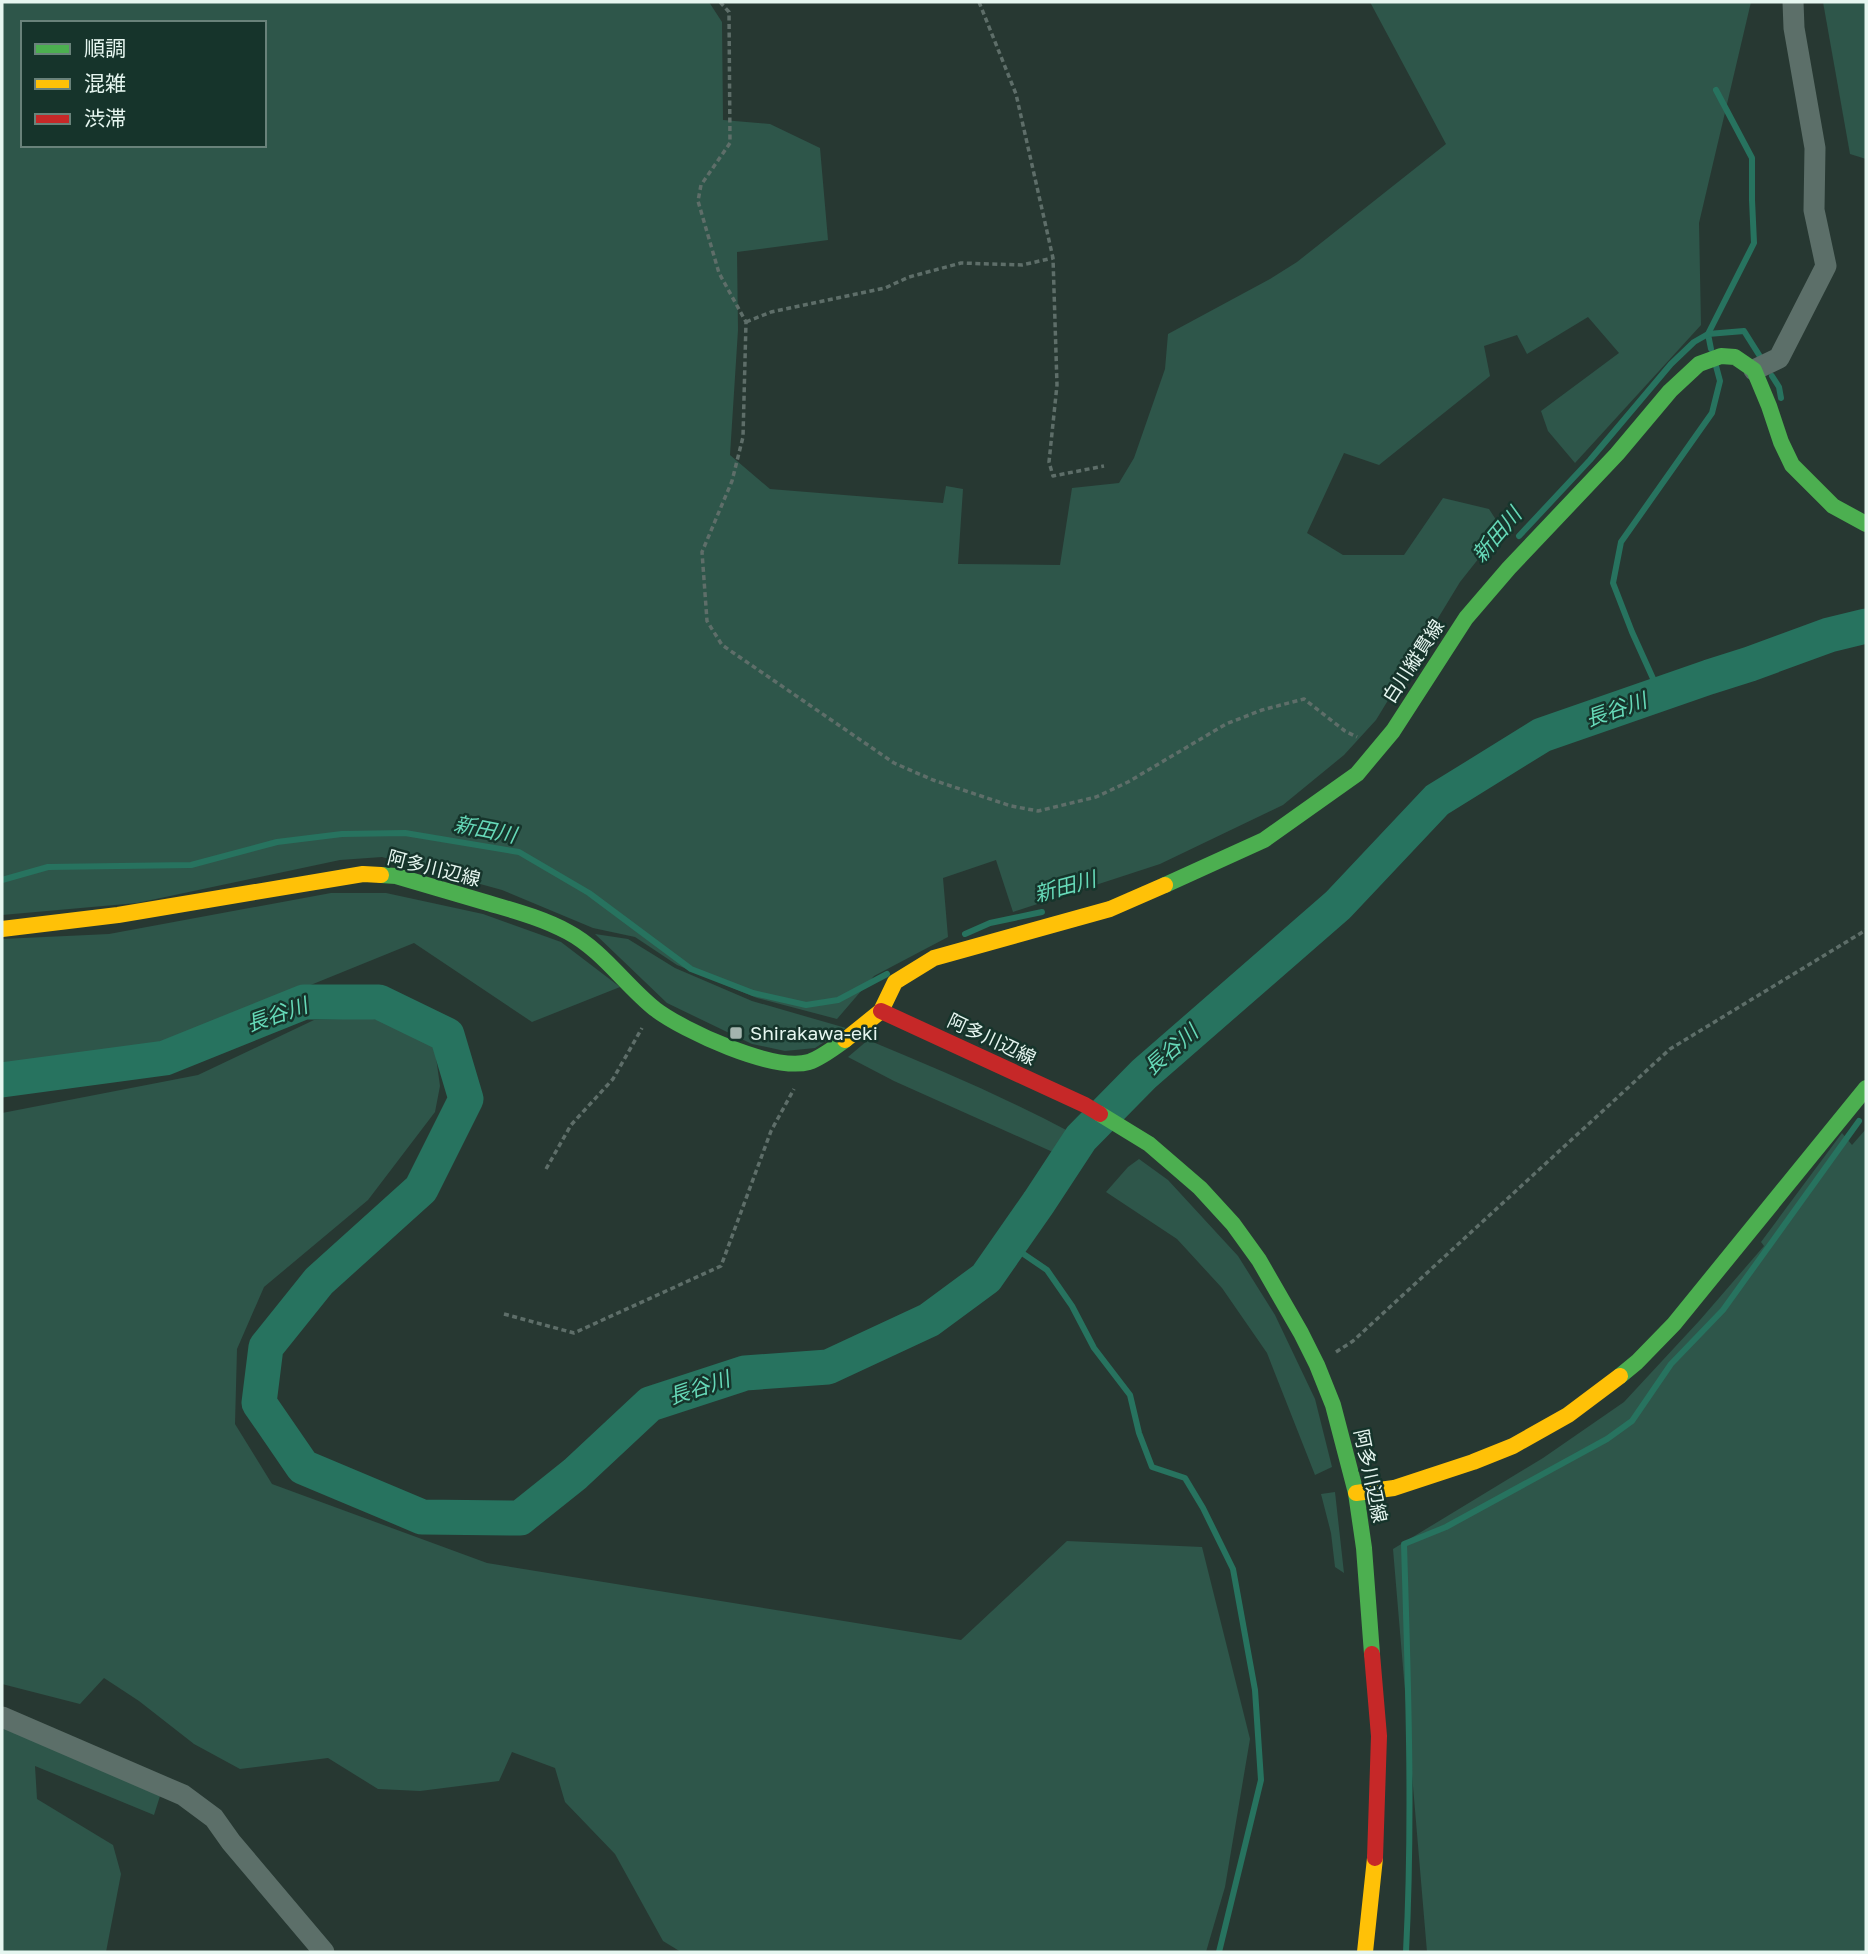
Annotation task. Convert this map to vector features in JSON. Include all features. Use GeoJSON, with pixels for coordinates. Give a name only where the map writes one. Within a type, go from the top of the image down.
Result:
{"type":"FeatureCollection","features":[{"type":"Feature","properties":{"kind":"main road","name":"白川縦貫線"},"geometry":{"type":"LineString","coordinates":[[881,1011],[895,982],[934,958],[1110,909],[1264,840],[1357,774],[1393,731],[1466,618],[1509,568],[1617,454],[1670,391],[1699,364],[1715,358],[1735,358],[1746,363],[1765,365]]}},
{"type":"Feature","properties":{"kind":"main road"},"geometry":{"type":"LineString","coordinates":[[1765,365],[1769,406],[1792,465],[1833,506],[1866,524]]}},
{"type":"Feature","properties":{"kind":"main road","name":"阿多川辺線"},"geometry":{"type":"LineString","coordinates":[[2,929],[132,913],[363,874],[396,876],[545,920],[572,934],[607,962],[654,1008],[680,1026],[770,1060],[808,1062]]}},
{"type":"Feature","properties":{"kind":"main road"},"geometry":{"type":"LineString","coordinates":[[808,1062],[842,1042],[881,1011]]}},
{"type":"Feature","properties":{"kind":"main road","name":"阿多川辺線"},"geometry":{"type":"LineString","coordinates":[[881,1011],[1085,1105],[1149,1144],[1200,1188],[1233,1224],[1280,1293],[1317,1365],[1333,1405],[1356,1493],[1364,1548],[1379,1736],[1375,1857],[1365,1952]]}},
{"type":"Feature","properties":{"kind":"main road"},"geometry":{"type":"LineString","coordinates":[[1356,1493],[1394,1488],[1513,1446],[1569,1415],[1608,1387],[1674,1324],[1866,1088]]}},
{"type":"Feature","properties":{"kind":"street"},"geometry":{"type":"LineString","coordinates":[[1765,365],[1826,266],[1814,210],[1815,148],[1794,28],[1793,2]]}},
{"type":"Feature","properties":{"kind":"street"},"geometry":{"type":"LineString","coordinates":[[2,1717],[183,1795],[214,1818],[324,1952]]}},
{"type":"Feature","properties":{"kind":"path"},"geometry":{"type":"LineString","coordinates":[[720,2],[729,12],[730,143],[701,186],[698,201],[719,274],[746,322],[743,437],[732,481],[702,552],[707,621],[722,645],[894,763],[933,780],[1011,806],[1038,811],[1096,797],[1128,782],[1226,724],[1262,710],[1304,699],[1345,731],[1367,743]]}},
{"type":"Feature","properties":{"kind":"path"},"geometry":{"type":"LineString","coordinates":[[979,2],[1016,94],[1053,258],[1057,385],[1049,462],[1053,476],[1104,466]]}},
{"type":"Feature","properties":{"kind":"path"},"geometry":{"type":"LineString","coordinates":[[746,322],[771,312],[885,288],[909,277],[961,263],[1022,265],[1053,258]]}},
{"type":"Feature","properties":{"kind":"path"},"geometry":{"type":"LineString","coordinates":[[1317,1365],[1353,1341],[1670,1049],[1866,930]]}},
{"type":"Feature","properties":{"kind":"path"},"geometry":{"type":"LineString","coordinates":[[546,1169],[571,1125],[613,1079],[654,1008]]}},
{"type":"Feature","properties":{"kind":"path"},"geometry":{"type":"LineString","coordinates":[[504,1314],[574,1333],[721,1266],[771,1131],[808,1062]]}},
{"type":"Feature","properties":{"kind":"green space"},"geometry":{"type":"Polygon","coordinates":[[[2,2],[709,2],[722,22],[723,120],[770,124],[820,148],[828,240],[737,252],[738,330],[730,455],[770,489],[943,503],[946,486],[963,489],[958,564],[1060,565],[1072,488],[1119,483],[1134,458],[1165,369],[1168,334],[1297,262],[1446,144],[1370,2],[1751,2],[1699,223],[1701,325],[1575,463],[1548,431],[1541,411],[1619,353],[1588,317],[1527,354],[1517,335],[1484,346],[1490,376],[1379,465],[1344,453],[1307,533],[1343,555],[1404,555],[1443,498],[1489,509],[1502,529],[1460,582],[1376,720],[1344,755],[1283,805],[1160,864],[1013,912],[996,860],[943,878],[948,937],[874,976],[837,1019],[757,998],[677,965],[635,937],[593,928],[502,890],[382,857],[340,860],[137,903],[2,915],[2,2]]]}},
{"type":"Feature","properties":{"kind":"green space"},"geometry":{"type":"Polygon","coordinates":[[[1823,2],[1866,2],[1866,159],[1850,154],[1823,2]]]}},
{"type":"Feature","properties":{"kind":"green space"},"geometry":{"type":"Polygon","coordinates":[[[331,893],[386,893],[483,914],[561,942],[620,987],[532,1022],[414,943],[175,1040],[82,1057],[2,1067],[2,939],[109,934],[331,893]]]}},
{"type":"Feature","properties":{"kind":"green space"},"geometry":{"type":"Polygon","coordinates":[[[595,934],[628,939],[675,968],[752,1001],[846,1028],[815,1048],[785,1051],[752,1044],[667,1003],[595,934]]]}},
{"type":"Feature","properties":{"kind":"green space"},"geometry":{"type":"Polygon","coordinates":[[[370,1018],[408,1028],[434,1043],[440,1086],[435,1112],[368,1200],[264,1287],[237,1349],[235,1424],[272,1484],[487,1563],[961,1640],[1067,1541],[1202,1547],[1250,1739],[1225,1887],[1206,1952],[681,1952],[663,1941],[615,1854],[565,1802],[555,1768],[512,1752],[499,1781],[420,1791],[378,1789],[328,1758],[240,1769],[194,1744],[139,1701],[104,1678],[80,1704],[2,1684],[2,1113],[198,1075],[314,1020],[370,1018]]]}},
{"type":"Feature","properties":{"kind":"green space"},"geometry":{"type":"Polygon","coordinates":[[[868,1040],[970,1083],[1070,1132],[1055,1153],[894,1081],[848,1057],[868,1040]]]}},
{"type":"Feature","properties":{"kind":"green space"},"geometry":{"type":"Polygon","coordinates":[[[1866,1129],[1866,1952],[1427,1952],[1393,1549],[1543,1458],[1624,1402],[1764,1246],[1761,1242],[1842,1133],[1852,1145],[1866,1129]]]}},
{"type":"Feature","properties":{"kind":"green space"},"geometry":{"type":"Polygon","coordinates":[[[1139,1159],[1168,1180],[1238,1256],[1275,1315],[1315,1399],[1332,1467],[1315,1475],[1267,1353],[1222,1288],[1177,1239],[1106,1192],[1128,1167],[1139,1159]]]}},
{"type":"Feature","properties":{"kind":"green space"},"geometry":{"type":"Polygon","coordinates":[[[1335,1492],[1344,1573],[1335,1567],[1331,1533],[1321,1494],[1335,1492]]]}},
{"type":"Feature","properties":{"kind":"green space"},"geometry":{"type":"Polygon","coordinates":[[[2,1725],[160,1796],[154,1815],[35,1766],[37,1799],[113,1845],[121,1874],[106,1952],[2,1952],[2,1725]]]}},
{"type":"Feature","properties":{"kind":"waterway"},"geometry":{"type":"LineString","coordinates":[[1711,349],[1708,334],[1754,243],[1752,158],[1716,90]]}},
{"type":"Feature","properties":{"kind":"waterway","name":"新田川"},"geometry":{"type":"LineString","coordinates":[[1519,536],[1590,460],[1671,364],[1694,342],[1708,334],[1744,331],[1761,358]]}},
{"type":"Feature","properties":{"kind":"waterway"},"geometry":{"type":"LineString","coordinates":[[1660,694],[1613,583],[1621,542],[1712,413],[1720,381],[1716,366]]}},
{"type":"Feature","properties":{"kind":"waterway","name":"新田川"},"geometry":{"type":"LineString","coordinates":[[1772,376],[1779,387],[1781,398]]}},
{"type":"Feature","properties":{"kind":"waterway","name":"長谷川"},"geometry":{"type":"LineString","coordinates":[[2,1080],[165,1058],[304,1002],[379,1002],[447,1035],[466,1099],[421,1189],[319,1281],[266,1347],[259,1403],[303,1467],[422,1517],[520,1518],[575,1474],[650,1404],[745,1373],[828,1367],[929,1320],[986,1278],[1081,1138],[1144,1074],[1338,905],[1437,800],[1542,735],[1829,635],[1866,626]]}},
{"type":"Feature","properties":{"kind":"waterway","name":"新田川"},"geometry":{"type":"LineString","coordinates":[[2,880],[48,867],[191,865],[277,842],[342,834],[405,833],[519,852],[589,893],[691,969],[753,993],[806,1005],[838,1000],[887,974]]}},
{"type":"Feature","properties":{"kind":"waterway","name":"新田川"},"geometry":{"type":"LineString","coordinates":[[965,934],[990,923],[1042,912]]}},
{"type":"Feature","properties":{"kind":"waterway"},"geometry":{"type":"LineString","coordinates":[[1406,1952],[1409,1799],[1404,1544],[1446,1527],[1607,1439],[1632,1421],[1671,1364],[1723,1310],[1859,1121]]}},
{"type":"Feature","properties":{"kind":"waterway"},"geometry":{"type":"LineString","coordinates":[[1009,1244],[1047,1270],[1072,1306],[1094,1348],[1130,1395],[1139,1433],[1152,1467],[1185,1478],[1233,1569],[1255,1690],[1261,1780],[1219,1952]]}},
{"type":"Feature","properties":{"kind":"traffic: fast"},"geometry":{"type":"LineString","coordinates":[[1165,885],[1264,840],[1357,774],[1393,731],[1466,618],[1509,568],[1617,454],[1670,391],[1699,364],[1721,356],[1735,357],[1754,370],[1792,465],[1833,506],[1866,524]]}},
{"type":"Feature","properties":{"kind":"traffic: fast"},"geometry":{"type":"LineString","coordinates":[[381,875],[396,876],[508,909],[558,927],[592,948],[655,1009],[686,1028],[729,1048],[774,1061],[809,1062],[845,1040]]}},
{"type":"Feature","properties":{"kind":"traffic: fast"},"geometry":{"type":"LineString","coordinates":[[1620,1376],[1674,1324],[1866,1088]]}},
{"type":"Feature","properties":{"kind":"traffic: fast"},"geometry":{"type":"LineString","coordinates":[[1100,1114],[1149,1144],[1200,1188],[1233,1224],[1259,1260],[1301,1333],[1333,1405],[1356,1493],[1364,1548],[1372,1654]]}},
{"type":"Feature","properties":{"kind":"traffic: slow"},"geometry":{"type":"LineString","coordinates":[[2,929],[118,915],[363,874],[381,875]]}},
{"type":"Feature","properties":{"kind":"traffic: slow"},"geometry":{"type":"LineString","coordinates":[[845,1040],[881,1011],[895,982],[934,958],[1110,909],[1165,885]]}},
{"type":"Feature","properties":{"kind":"traffic: slow"},"geometry":{"type":"LineString","coordinates":[[1356,1493],[1394,1488],[1513,1446],[1568,1415],[1620,1376]]}},
{"type":"Feature","properties":{"kind":"traffic: slow"},"geometry":{"type":"LineString","coordinates":[[1365,1952],[1375,1858]]}},
{"type":"Feature","properties":{"kind":"traffic: jam"},"geometry":{"type":"LineString","coordinates":[[881,1011],[1100,1114]]}},
{"type":"Feature","properties":{"kind":"traffic: jam"},"geometry":{"type":"LineString","coordinates":[[1372,1654],[1379,1736],[1375,1858]]}},
{"type":"Feature","properties":{"kind":"place","name":"Shirakawa-eki"},"geometry":{"type":"Point","coordinates":[736,1033]}}]}
